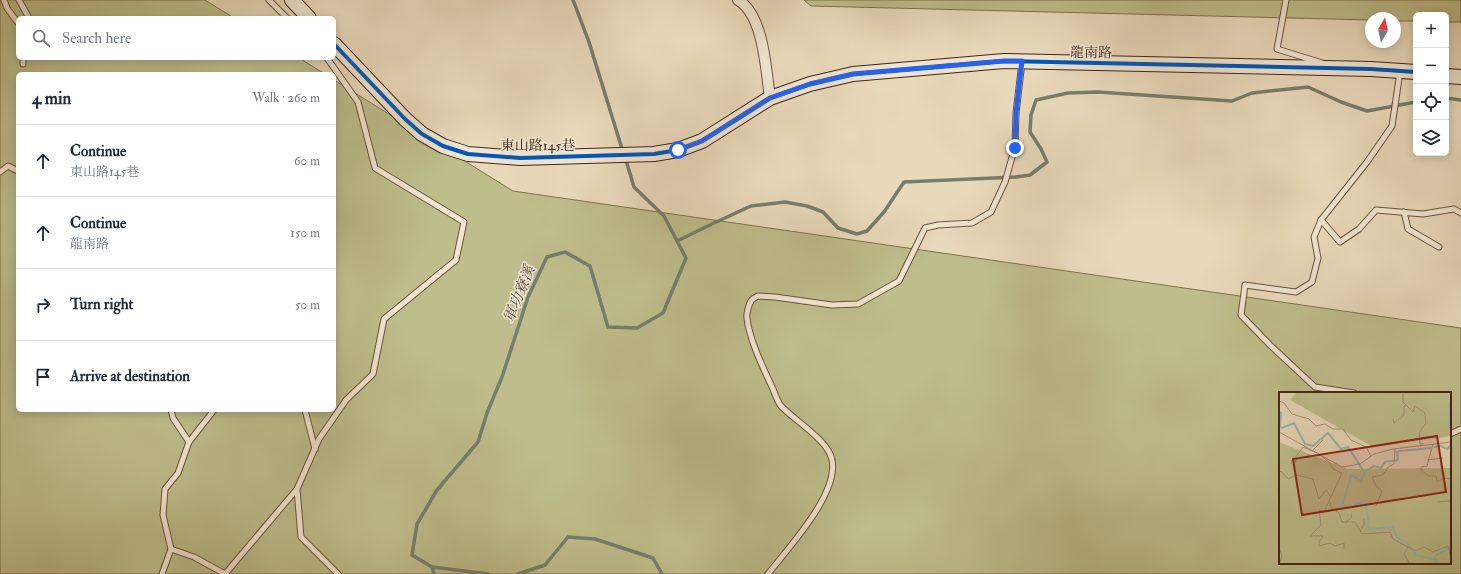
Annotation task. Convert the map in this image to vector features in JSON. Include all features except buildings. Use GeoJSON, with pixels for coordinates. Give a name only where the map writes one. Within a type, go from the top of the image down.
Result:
{"type":"FeatureCollection","features":[{"type":"Feature","properties":{"kind":"street"},"geometry":{"type":"LineString","coordinates":[[292,0],[307,16]]}},
{"type":"Feature","properties":{"kind":"street"},"geometry":{"type":"LineString","coordinates":[[738,0],[743,3],[755,22],[763,43],[770,98]]}},
{"type":"Feature","properties":{"kind":"street","name":"東山路145巷"},"geometry":{"type":"LineString","coordinates":[[336,46],[405,119],[422,134],[442,146],[468,154],[520,158],[654,154],[678,150],[702,141],[770,98]]}},
{"type":"Feature","properties":{"kind":"street","name":"龍南路"},"geometry":{"type":"LineString","coordinates":[[770,98],[810,84],[853,74],[1004,61],[1413,72]]}},
{"type":"Feature","properties":{"kind":"street"},"geometry":{"type":"LineString","coordinates":[[1449,76],[1461,77]]}},
{"type":"Feature","properties":{"kind":"lane"},"geometry":{"type":"LineString","coordinates":[[19,0],[28,16]]}},
{"type":"Feature","properties":{"kind":"lane"},"geometry":{"type":"LineString","coordinates":[[269,0],[285,16]]}},
{"type":"Feature","properties":{"kind":"lane"},"geometry":{"type":"LineString","coordinates":[[1286,0],[1277,49],[1342,69]]}},
{"type":"Feature","properties":{"kind":"lane"},"geometry":{"type":"LineString","coordinates":[[2,1],[16,20]]}},
{"type":"Feature","properties":{"kind":"lane"},"geometry":{"type":"LineString","coordinates":[[22,64],[23,60]]}},
{"type":"Feature","properties":{"kind":"lane"},"geometry":{"type":"LineString","coordinates":[[171,549],[194,557],[225,574],[297,489],[319,439],[346,400],[374,374],[384,319],[456,260],[464,222],[375,168],[358,102],[328,60]]}},
{"type":"Feature","properties":{"kind":"lane"},"geometry":{"type":"LineString","coordinates":[[768,574],[813,516],[822,502],[828,489],[832,473],[832,460],[828,451],[812,433],[780,405],[761,363],[746,317],[751,301],[758,296],[832,305],[858,304],[899,281],[925,228],[938,225],[972,223],[991,212],[1005,182],[1015,148],[1016,113],[1022,61]]}},
{"type":"Feature","properties":{"kind":"lane"},"geometry":{"type":"LineString","coordinates":[[1347,392],[1314,387],[1241,315],[1245,285],[1296,292],[1312,282],[1318,258],[1314,237],[1321,220],[1367,162],[1392,126],[1401,71]]}},
{"type":"Feature","properties":{"kind":"lane"},"geometry":{"type":"LineString","coordinates":[[0,172],[8,166],[16,170]]}},
{"type":"Feature","properties":{"kind":"lane"},"geometry":{"type":"LineString","coordinates":[[1321,220],[1340,242],[1359,229],[1376,210],[1423,214],[1454,209],[1461,213]]}},
{"type":"Feature","properties":{"kind":"lane"},"geometry":{"type":"LineString","coordinates":[[1404,212],[1408,229],[1439,248]]}},
{"type":"Feature","properties":{"kind":"lane"},"geometry":{"type":"LineString","coordinates":[[172,412],[173,418],[189,442]]}},
{"type":"Feature","properties":{"kind":"lane"},"geometry":{"type":"LineString","coordinates":[[162,574],[171,549],[163,515],[165,489],[178,473],[189,442],[212,412]]}},
{"type":"Feature","properties":{"kind":"lane"},"geometry":{"type":"LineString","coordinates":[[306,412],[315,449]]}},
{"type":"Feature","properties":{"kind":"lane"},"geometry":{"type":"LineString","coordinates":[[1451,434],[1461,429]]}},
{"type":"Feature","properties":{"kind":"lane"},"geometry":{"type":"LineString","coordinates":[[297,489],[301,537],[338,574]]}},
{"type":"Feature","properties":{"kind":"shaded area"},"geometry":{"type":"Polygon","coordinates":[[[0,0],[205,0],[231,16],[16,16],[16,60],[302,60],[322,72],[16,72],[16,412],[336,412],[336,81],[513,191],[1461,328],[1461,574],[0,574],[0,0]]]}},
{"type":"Feature","properties":{"kind":"shaded area"},"geometry":{"type":"Polygon","coordinates":[[[804,0],[1461,0],[1461,22],[1449,22],[1449,12],[1413,12],[1413,21],[1401,21],[1401,12],[1365,12],[1365,20],[811,6],[804,0]]]}},
{"type":"Feature","properties":{"kind":"waterway","name":"軍功寮溪"},"geometry":{"type":"LineString","coordinates":[[573,0],[589,42],[623,152]]}},
{"type":"Feature","properties":{"kind":"waterway"},"geometry":{"type":"LineString","coordinates":[[677,241],[751,206],[785,202],[807,206],[823,212],[838,228],[857,234],[867,231],[884,212],[904,182],[1016,177],[1030,175],[1047,162],[1030,132],[1031,115],[1036,100],[1068,93],[1098,92],[1232,101],[1252,93],[1308,87],[1341,102],[1367,111],[1413,103]]}},
{"type":"Feature","properties":{"kind":"waterway"},"geometry":{"type":"LineString","coordinates":[[1449,98],[1461,100]]}},
{"type":"Feature","properties":{"kind":"waterway","name":"軍功寮溪"},"geometry":{"type":"LineString","coordinates":[[488,574],[432,567],[412,555],[417,524],[437,490],[478,442],[487,413],[502,377],[528,297],[547,257],[565,252],[590,266],[608,327],[637,328],[663,313],[686,258],[664,216],[634,187],[625,157]]}},
{"type":"Feature","properties":{"kind":"waterway","name":"軍功寮溪"},"geometry":{"type":"LineString","coordinates":[[518,574],[545,565],[568,537],[595,539],[653,558],[662,574]]}},
{"type":"Feature","properties":{"kind":"waterway","name":"軍功寮溪"},"geometry":{"type":"LineString","coordinates":[[432,567],[434,574]]}},
{"type":"Feature","properties":{"kind":"cycle path"},"geometry":{"type":"LineString","coordinates":[[336,46],[405,119],[422,134],[443,146],[468,154],[520,158],[654,154],[678,150],[702,141],[770,98],[810,84],[853,74],[1004,61],[1371,69],[1413,72]]}},
{"type":"Feature","properties":{"kind":"route"},"geometry":{"type":"LineString","coordinates":[[678,150],[702,141],[770,98],[810,84],[853,74],[1004,61],[1022,61],[1016,113],[1015,148]]}}]}
